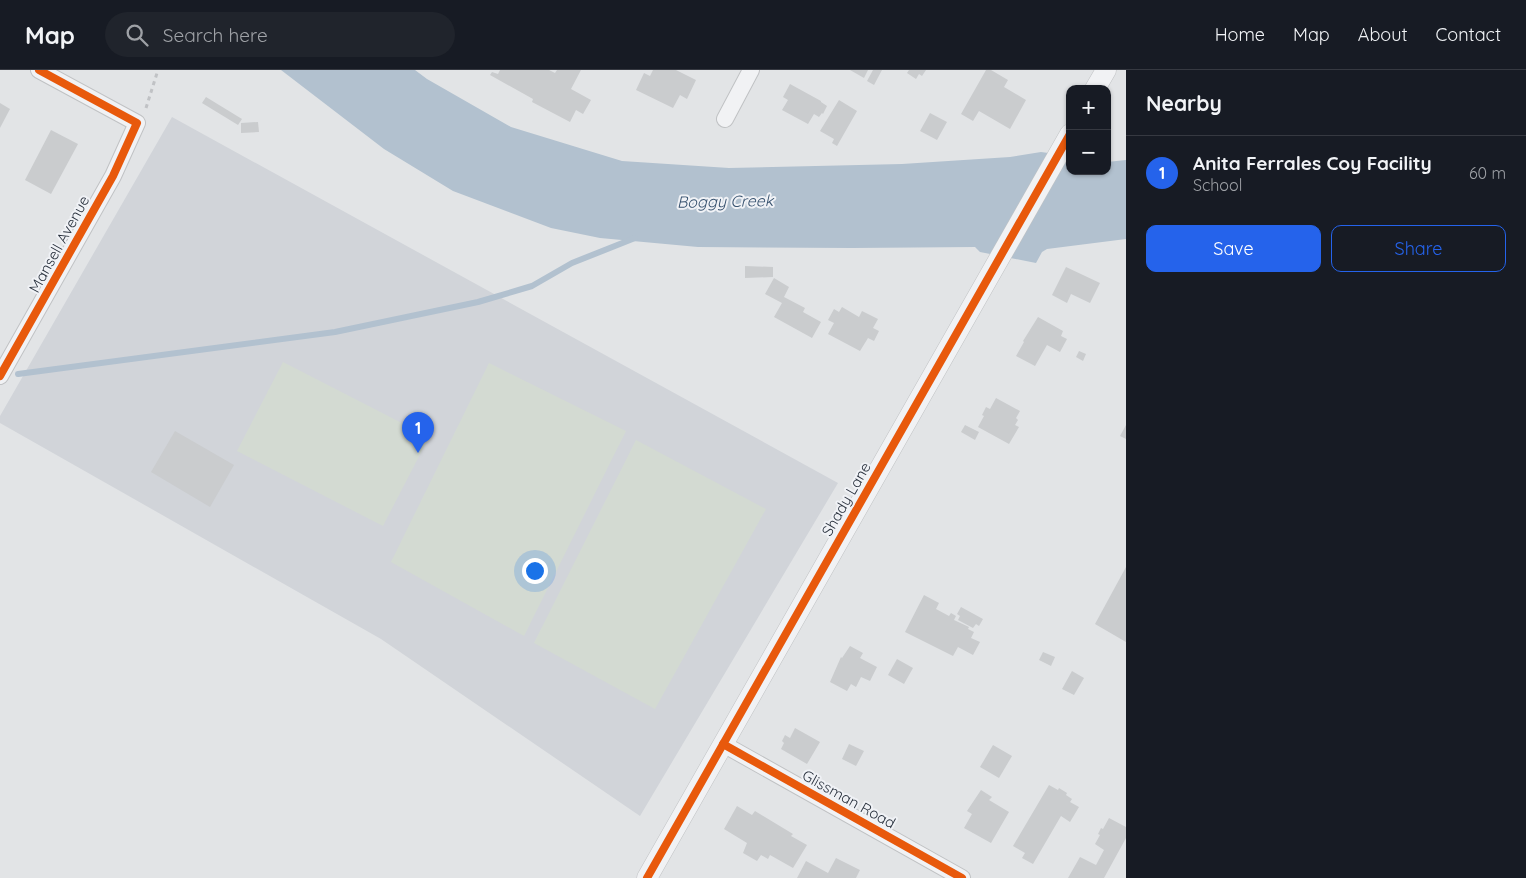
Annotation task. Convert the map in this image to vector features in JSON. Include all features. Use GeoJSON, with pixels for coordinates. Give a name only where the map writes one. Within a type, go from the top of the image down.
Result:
{"type":"FeatureCollection","features":[{"type":"Feature","properties":{"kind":"street"},"geometry":{"type":"LineString","coordinates":[[39,70],[137,123]]}},
{"type":"Feature","properties":{"kind":"street"},"geometry":{"type":"LineString","coordinates":[[725,119],[751,70]]}},
{"type":"Feature","properties":{"kind":"street"},"geometry":{"type":"LineString","coordinates":[[1097,85],[1106,70]]}},
{"type":"Feature","properties":{"kind":"street","name":"Mansell Avenue"},"geometry":{"type":"LineString","coordinates":[[0,376],[5,357],[114,176],[137,123]]}},
{"type":"Feature","properties":{"kind":"street","name":"Shady Lane"},"geometry":{"type":"LineString","coordinates":[[646,878],[1066,141]]}},
{"type":"Feature","properties":{"kind":"street","name":"Glissman Road"},"geometry":{"type":"LineString","coordinates":[[723,744],[962,878]]}},
{"type":"Feature","properties":{"kind":"path"},"geometry":{"type":"LineString","coordinates":[[137,123],[144,111],[158,70]]}},
{"type":"Feature","properties":{"kind":"shaded area"},"geometry":{"type":"Polygon","coordinates":[[[172,117],[838,483],[640,816],[381,639],[0,423],[0,416],[172,117]]]}},
{"type":"Feature","properties":{"kind":"shaded area"},"geometry":{"type":"Polygon","coordinates":[[[283,362],[429,437],[383,526],[237,451],[283,362]]]}},
{"type":"Feature","properties":{"kind":"shaded area"},"geometry":{"type":"Polygon","coordinates":[[[489,363],[626,431],[524,636],[391,562],[489,363]]]}},
{"type":"Feature","properties":{"kind":"shaded area"},"geometry":{"type":"Polygon","coordinates":[[[636,440],[766,509],[655,709],[534,643],[636,440]]]}},
{"type":"Feature","properties":{"kind":"water","name":"Boggy Creek"},"geometry":{"type":"Polygon","coordinates":[[[281,70],[415,70],[427,79],[511,127],[622,161],[729,168],[902,164],[1010,157],[1041,152],[1066,155],[1066,175],[1111,175],[1111,162],[1126,160],[1126,239],[1047,249],[1042,252],[1036,263],[980,252],[975,247],[698,247],[600,238],[551,228],[453,191],[384,149],[281,70]]]}},
{"type":"Feature","properties":{"kind":"building"},"geometry":{"type":"Polygon","coordinates":[[[500,70],[549,70],[555,73],[557,70],[581,70],[571,89],[591,100],[583,114],[576,110],[570,122],[532,102],[533,99],[490,75],[492,72],[498,74],[500,70]]]}},
{"type":"Feature","properties":{"kind":"building"},"geometry":{"type":"Polygon","coordinates":[[[653,70],[676,70],[696,80],[687,99],[680,95],[673,108],[636,90],[644,73],[650,76],[653,70]]]}},
{"type":"Feature","properties":{"kind":"building"},"geometry":{"type":"Polygon","coordinates":[[[850,70],[868,70],[864,78],[850,70]]]}},
{"type":"Feature","properties":{"kind":"building"},"geometry":{"type":"Polygon","coordinates":[[[873,70],[882,70],[874,85],[867,81],[873,70]]]}},
{"type":"Feature","properties":{"kind":"building"},"geometry":{"type":"Polygon","coordinates":[[[909,70],[926,70],[922,76],[919,74],[916,79],[907,73],[909,70]]]}},
{"type":"Feature","properties":{"kind":"building"},"geometry":{"type":"Polygon","coordinates":[[[986,70],[991,70],[1008,80],[1004,87],[1026,100],[1010,129],[979,111],[973,121],[961,114],[986,70]]]}},
{"type":"Feature","properties":{"kind":"building"},"geometry":{"type":"Polygon","coordinates":[[[790,84],[827,106],[823,114],[819,117],[814,114],[808,124],[782,110],[788,100],[783,97],[790,84]]]}},
{"type":"Feature","properties":{"kind":"building"},"geometry":{"type":"Polygon","coordinates":[[[206,97],[242,119],[238,125],[202,103],[206,97]]]}},
{"type":"Feature","properties":{"kind":"building"},"geometry":{"type":"Polygon","coordinates":[[[839,100],[857,111],[837,146],[832,143],[834,139],[820,131],[839,100]]]}},
{"type":"Feature","properties":{"kind":"building"},"geometry":{"type":"Polygon","coordinates":[[[0,103],[10,109],[0,128],[0,103]]]}},
{"type":"Feature","properties":{"kind":"building"},"geometry":{"type":"Polygon","coordinates":[[[930,113],[947,122],[937,140],[920,131],[930,113]]]}},
{"type":"Feature","properties":{"kind":"building"},"geometry":{"type":"Polygon","coordinates":[[[258,122],[259,132],[241,133],[241,123],[258,122]]]}},
{"type":"Feature","properties":{"kind":"building"},"geometry":{"type":"Polygon","coordinates":[[[51,130],[78,144],[51,194],[25,180],[51,130]]]}},
{"type":"Feature","properties":{"kind":"building"},"geometry":{"type":"Polygon","coordinates":[[[745,266],[773,267],[773,277],[745,278],[745,266]]]}},
{"type":"Feature","properties":{"kind":"building"},"geometry":{"type":"Polygon","coordinates":[[[1066,267],[1100,283],[1090,303],[1071,294],[1067,303],[1052,295],[1066,267]]]}},
{"type":"Feature","properties":{"kind":"building"},"geometry":{"type":"Polygon","coordinates":[[[774,278],[789,287],[784,297],[805,308],[803,312],[821,322],[812,338],[774,317],[782,303],[765,294],[774,278]]]}},
{"type":"Feature","properties":{"kind":"building"},"geometry":{"type":"Polygon","coordinates":[[[842,307],[859,317],[862,311],[878,319],[873,328],[879,331],[874,341],[868,338],[860,351],[828,334],[834,323],[828,320],[834,309],[839,312],[842,307]]]}},
{"type":"Feature","properties":{"kind":"building"},"geometry":{"type":"Polygon","coordinates":[[[1038,317],[1063,331],[1061,336],[1067,339],[1060,352],[1047,345],[1035,366],[1016,356],[1038,317]]]}},
{"type":"Feature","properties":{"kind":"building"},"geometry":{"type":"Polygon","coordinates":[[[1079,351],[1086,354],[1083,361],[1076,357],[1079,351]]]}},
{"type":"Feature","properties":{"kind":"building"},"geometry":{"type":"Polygon","coordinates":[[[996,398],[1020,411],[1015,425],[1019,427],[1009,444],[978,427],[986,407],[990,409],[996,398]]]}},
{"type":"Feature","properties":{"kind":"building"},"geometry":{"type":"Polygon","coordinates":[[[965,425],[979,432],[975,440],[961,432],[965,425]]]}},
{"type":"Feature","properties":{"kind":"building"},"geometry":{"type":"Polygon","coordinates":[[[1126,425],[1126,439],[1120,436],[1126,425]]]}},
{"type":"Feature","properties":{"kind":"building"},"geometry":{"type":"Polygon","coordinates":[[[175,431],[234,465],[210,507],[151,472],[175,431]]]}},
{"type":"Feature","properties":{"kind":"building"},"geometry":{"type":"Polygon","coordinates":[[[1126,567],[1126,642],[1095,624],[1126,567]]]}},
{"type":"Feature","properties":{"kind":"building"},"geometry":{"type":"Polygon","coordinates":[[[924,595],[939,603],[936,609],[949,616],[951,613],[956,616],[954,620],[969,627],[968,629],[974,632],[971,638],[980,642],[973,655],[958,647],[953,656],[905,632],[924,595]]]}},
{"type":"Feature","properties":{"kind":"building"},"geometry":{"type":"Polygon","coordinates":[[[961,607],[983,619],[979,626],[976,624],[973,628],[958,620],[960,616],[957,614],[961,607]]]}},
{"type":"Feature","properties":{"kind":"building"},"geometry":{"type":"Polygon","coordinates":[[[850,646],[863,653],[860,658],[877,667],[870,681],[861,677],[856,687],[851,684],[847,691],[830,682],[841,657],[850,646]]]}},
{"type":"Feature","properties":{"kind":"building"},"geometry":{"type":"Polygon","coordinates":[[[1043,652],[1055,657],[1051,666],[1039,660],[1043,652]]]}},
{"type":"Feature","properties":{"kind":"building"},"geometry":{"type":"Polygon","coordinates":[[[897,659],[913,668],[904,684],[888,675],[897,659]]]}},
{"type":"Feature","properties":{"kind":"building"},"geometry":{"type":"Polygon","coordinates":[[[1072,671],[1084,678],[1074,695],[1062,689],[1072,671]]]}},
{"type":"Feature","properties":{"kind":"building"},"geometry":{"type":"Polygon","coordinates":[[[795,728],[820,742],[807,764],[781,749],[785,735],[790,738],[795,728]]]}},
{"type":"Feature","properties":{"kind":"building"},"geometry":{"type":"Polygon","coordinates":[[[849,744],[864,751],[856,766],[842,759],[849,744]]]}},
{"type":"Feature","properties":{"kind":"building"},"geometry":{"type":"Polygon","coordinates":[[[993,745],[1012,756],[999,778],[980,767],[993,745]]]}},
{"type":"Feature","properties":{"kind":"building"},"geometry":{"type":"Polygon","coordinates":[[[1049,785],[1067,793],[1066,795],[1072,799],[1070,802],[1079,807],[1070,822],[1061,816],[1033,864],[1022,858],[1025,853],[1013,846],[1049,785]]]}},
{"type":"Feature","properties":{"kind":"building"},"geometry":{"type":"Polygon","coordinates":[[[981,790],[992,797],[989,800],[1009,812],[991,843],[964,828],[972,814],[967,811],[981,790]]]}},
{"type":"Feature","properties":{"kind":"building"},"geometry":{"type":"Polygon","coordinates":[[[737,806],[752,815],[755,811],[793,834],[791,836],[807,845],[793,868],[770,855],[768,859],[761,855],[757,861],[743,853],[747,843],[724,829],[737,806]]]}},
{"type":"Feature","properties":{"kind":"building"},"geometry":{"type":"Polygon","coordinates":[[[1109,818],[1126,827],[1126,838],[1104,878],[1068,878],[1080,857],[1096,865],[1104,850],[1095,844],[1100,835],[1098,834],[1101,828],[1103,829],[1109,818]]]}},
{"type":"Feature","properties":{"kind":"building"},"geometry":{"type":"Polygon","coordinates":[[[836,858],[860,870],[856,878],[797,878],[806,861],[828,873],[836,858]]]}},
{"type":"Feature","properties":{"kind":"waterway"},"geometry":{"type":"LineString","coordinates":[[18,374],[335,332],[478,302],[532,286],[572,263],[635,238]]}},
{"type":"Feature","properties":{"kind":"cycle path"},"geometry":{"type":"LineString","coordinates":[[0,376],[113,176],[137,123],[39,70]]}},
{"type":"Feature","properties":{"kind":"cycle path"},"geometry":{"type":"LineString","coordinates":[[647,878],[1066,141]]}},
{"type":"Feature","properties":{"kind":"cycle path"},"geometry":{"type":"LineString","coordinates":[[723,744],[962,878]]}},
{"type":"Feature","properties":{"kind":"place","name":"Anita Ferrales Coy Facility"},"geometry":{"type":"Point","coordinates":[418,453]}}]}
